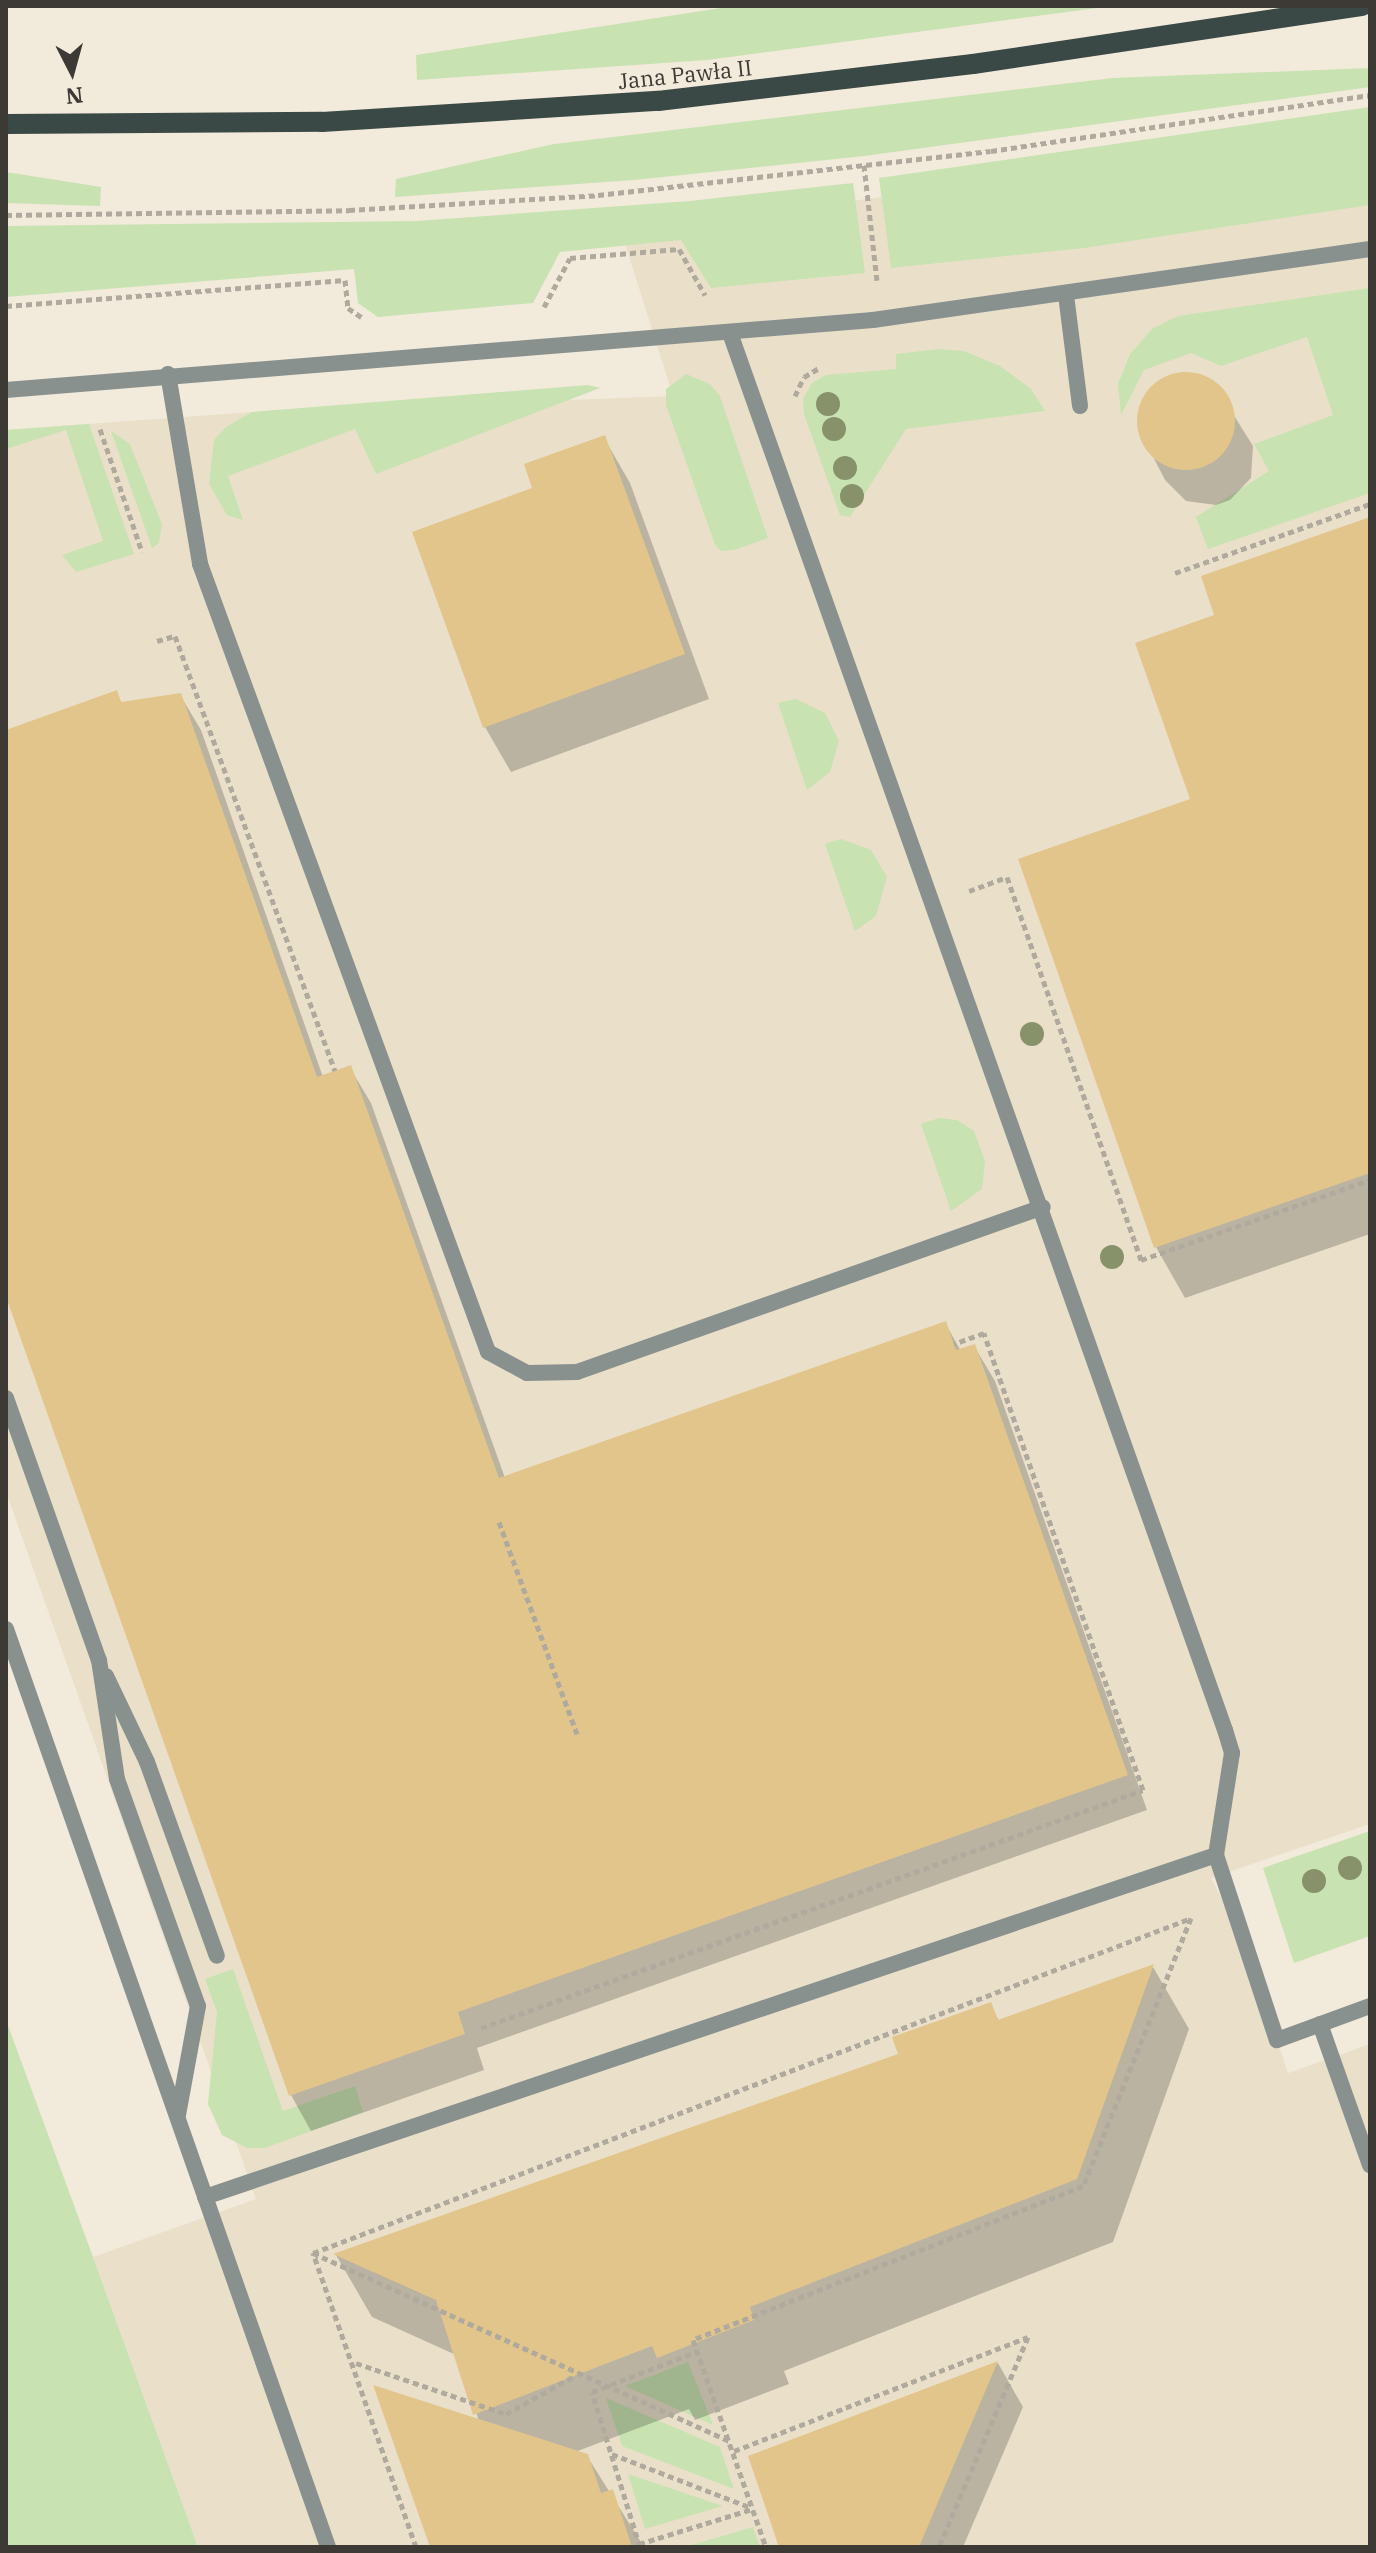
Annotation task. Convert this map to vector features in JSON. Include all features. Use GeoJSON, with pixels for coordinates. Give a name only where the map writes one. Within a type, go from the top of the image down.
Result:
{"type":"FeatureCollection","features":[{"type":"Feature","properties":{"kind":"main road","name":"Jana Pawła II"},"geometry":{"type":"LineString","coordinates":[[6,124],[263,124],[484,115],[658,101],[973,64],[1363,6]]}},
{"type":"Feature","properties":{"kind":"lane"},"geometry":{"type":"LineString","coordinates":[[6,390],[168,374],[730,333],[1066,295],[1370,249]]}},
{"type":"Feature","properties":{"kind":"lane"},"geometry":{"type":"LineString","coordinates":[[1066,295],[1080,406]]}},
{"type":"Feature","properties":{"kind":"lane"},"geometry":{"type":"LineString","coordinates":[[730,333],[1043,1207],[1232,1753],[1216,1855],[1277,2040],[1370,2006]]}},
{"type":"Feature","properties":{"kind":"lane"},"geometry":{"type":"LineString","coordinates":[[168,374],[200,564],[488,1352],[527,1373],[577,1372],[1043,1207]]}},
{"type":"Feature","properties":{"kind":"lane"},"geometry":{"type":"LineString","coordinates":[[6,1398],[99,1660],[147,1762],[217,1956]]}},
{"type":"Feature","properties":{"kind":"lane"},"geometry":{"type":"LineString","coordinates":[[6,1629],[328,2547]]}},
{"type":"Feature","properties":{"kind":"lane"},"geometry":{"type":"LineString","coordinates":[[99,1660],[117,1779],[198,2006],[177,2118]]}},
{"type":"Feature","properties":{"kind":"lane"},"geometry":{"type":"LineString","coordinates":[[205,2197],[1216,1855]]}},
{"type":"Feature","properties":{"kind":"lane"},"geometry":{"type":"LineString","coordinates":[[1320,2024],[1369,2158]]}},
{"type":"Feature","properties":{"kind":"path"},"geometry":{"type":"LineString","coordinates":[[6,215],[349,210],[598,195],[864,165],[1370,95]]}},
{"type":"Feature","properties":{"kind":"path"},"geometry":{"type":"LineString","coordinates":[[864,165],[877,282]]}},
{"type":"Feature","properties":{"kind":"path"},"geometry":{"type":"LineString","coordinates":[[542,311],[570,258],[664,250],[679,249],[706,298],[721,296]]}},
{"type":"Feature","properties":{"kind":"path"},"geometry":{"type":"LineString","coordinates":[[6,306],[345,280],[348,308],[375,326]]}},
{"type":"Feature","properties":{"kind":"path"},"geometry":{"type":"LineString","coordinates":[[869,283],[892,280]]}},
{"type":"Feature","properties":{"kind":"path"},"geometry":{"type":"LineString","coordinates":[[795,413],[794,398],[804,377],[829,364]]}},
{"type":"Feature","properties":{"kind":"path"},"geometry":{"type":"LineString","coordinates":[[100,429],[142,552]]}},
{"type":"Feature","properties":{"kind":"path"},"geometry":{"type":"LineString","coordinates":[[1175,573],[1370,504]]}},
{"type":"Feature","properties":{"kind":"path"},"geometry":{"type":"LineString","coordinates":[[157,641],[175,636],[335,1071]]}},
{"type":"Feature","properties":{"kind":"path"},"geometry":{"type":"LineString","coordinates":[[959,877],[965,892],[1007,877],[1141,1260],[1370,1180]]}},
{"type":"Feature","properties":{"kind":"path"},"geometry":{"type":"LineString","coordinates":[[481,2028],[1143,1790],[984,1333],[954,1344]]}},
{"type":"Feature","properties":{"kind":"path"},"geometry":{"type":"LineString","coordinates":[[499,1522],[577,1734]]}},
{"type":"Feature","properties":{"kind":"path"},"geometry":{"type":"LineString","coordinates":[[313,2253],[1191,1918],[1083,2186],[693,2340],[766,2547]]}},
{"type":"Feature","properties":{"kind":"path"},"geometry":{"type":"LineString","coordinates":[[313,2253],[355,2363],[416,2547]]}},
{"type":"Feature","properties":{"kind":"path"},"geometry":{"type":"LineString","coordinates":[[313,2253],[576,2375],[609,2386],[731,2441]]}},
{"type":"Feature","properties":{"kind":"path"},"geometry":{"type":"LineString","coordinates":[[734,2451],[1028,2337],[939,2547]]}},
{"type":"Feature","properties":{"kind":"path"},"geometry":{"type":"LineString","coordinates":[[698,2351],[592,2392],[640,2546],[753,2508]]}},
{"type":"Feature","properties":{"kind":"path"},"geometry":{"type":"LineString","coordinates":[[355,2363],[506,2414],[576,2375]]}},
{"type":"Feature","properties":{"kind":"path"},"geometry":{"type":"LineString","coordinates":[[611,2454],[753,2508]]}},
{"type":"Feature","properties":{"kind":"shaded area"},"geometry":{"type":"Polygon","coordinates":[[[1370,127],[1370,1824],[1211,1878],[1241,1935],[1288,2073],[1370,2044],[1370,2547],[198,2547],[93,2257],[256,2199],[6,1492],[6,430],[252,412],[673,396],[622,234],[1370,127]]]}},
{"type":"Feature","properties":{"kind":"green space"},"geometry":{"type":"Polygon","coordinates":[[[734,6],[1112,6],[707,60],[417,80],[416,55],[734,6]]]}},
{"type":"Feature","properties":{"kind":"green space"},"geometry":{"type":"Polygon","coordinates":[[[1370,68],[1370,87],[864,156],[634,180],[395,197],[396,179],[554,144],[1113,78],[1370,68]]]}},
{"type":"Feature","properties":{"kind":"green space"},"geometry":{"type":"Polygon","coordinates":[[[1370,107],[1370,205],[1084,248],[891,268],[879,178],[1370,107]]]}},
{"type":"Feature","properties":{"kind":"green space"},"geometry":{"type":"Polygon","coordinates":[[[6,172],[101,187],[100,206],[6,203],[6,172]]]}},
{"type":"Feature","properties":{"kind":"green space"},"geometry":{"type":"Polygon","coordinates":[[[853,183],[865,273],[711,288],[681,240],[560,252],[533,303],[378,317],[358,303],[354,269],[6,297],[6,226],[417,221],[690,201],[853,183]]]}},
{"type":"Feature","properties":{"kind":"green space"},"geometry":{"type":"Polygon","coordinates":[[[1370,288],[1370,493],[1208,549],[1196,517],[1269,471],[1254,444],[1333,415],[1307,337],[1221,366],[1191,353],[1144,370],[1121,415],[1118,384],[1130,354],[1152,329],[1178,316],[1370,288]]]}},
{"type":"Feature","properties":{"kind":"green space"},"geometry":{"type":"Polygon","coordinates":[[[939,349],[964,351],[1000,366],[1031,389],[1045,411],[906,429],[850,517],[840,515],[804,414],[803,399],[812,383],[826,375],[896,369],[896,354],[939,349]]]}},
{"type":"Feature","properties":{"kind":"green space"},"geometry":{"type":"Polygon","coordinates":[[[686,374],[710,384],[720,396],[768,538],[734,550],[721,551],[715,545],[666,405],[666,389],[686,374]]]}},
{"type":"Feature","properties":{"kind":"green space"},"geometry":{"type":"Polygon","coordinates":[[[588,385],[600,388],[376,474],[355,429],[228,476],[243,520],[227,515],[209,484],[214,440],[226,427],[252,412],[588,385]]]}},
{"type":"Feature","properties":{"kind":"green space"},"geometry":{"type":"Polygon","coordinates":[[[89,424],[134,554],[76,572],[62,555],[103,541],[66,430],[6,449],[6,430],[89,424]]]}},
{"type":"Feature","properties":{"kind":"green space"},"geometry":{"type":"Polygon","coordinates":[[[111,431],[130,444],[162,524],[159,543],[152,548],[111,431]]]}},
{"type":"Feature","properties":{"kind":"green space"},"geometry":{"type":"Polygon","coordinates":[[[796,699],[825,713],[839,741],[830,772],[807,790],[778,703],[796,699]]]}},
{"type":"Feature","properties":{"kind":"green space"},"geometry":{"type":"Polygon","coordinates":[[[841,839],[871,850],[887,877],[876,916],[855,931],[825,844],[841,839]]]}},
{"type":"Feature","properties":{"kind":"green space"},"geometry":{"type":"Polygon","coordinates":[[[939,1118],[957,1120],[974,1131],[985,1161],[982,1189],[951,1211],[921,1124],[939,1118]]]}},
{"type":"Feature","properties":{"kind":"green space"},"geometry":{"type":"Polygon","coordinates":[[[1370,1831],[1370,1936],[1294,1963],[1263,1868],[1370,1831]]]}},
{"type":"Feature","properties":{"kind":"green space"},"geometry":{"type":"Polygon","coordinates":[[[233,1969],[283,2111],[355,2086],[363,2112],[265,2148],[247,2148],[222,2135],[208,2104],[217,2012],[205,1979],[233,1969]]]}},
{"type":"Feature","properties":{"kind":"green space"},"geometry":{"type":"Polygon","coordinates":[[[6,2020],[93,2257],[198,2547],[6,2547],[6,2020]]]}},
{"type":"Feature","properties":{"kind":"green space"},"geometry":{"type":"Polygon","coordinates":[[[688,2362],[713,2425],[625,2386],[688,2362]]]}},
{"type":"Feature","properties":{"kind":"green space"},"geometry":{"type":"Polygon","coordinates":[[[606,2398],[720,2447],[734,2489],[622,2446],[606,2398]]]}},
{"type":"Feature","properties":{"kind":"green space"},"geometry":{"type":"Polygon","coordinates":[[[628,2474],[723,2506],[645,2529],[628,2474]]]}},
{"type":"Feature","properties":{"kind":"green space"},"geometry":{"type":"Polygon","coordinates":[[[753,2527],[760,2547],[685,2547],[753,2527]]]}},
{"type":"Feature","properties":{"kind":"building"},"geometry":{"type":"Polygon","coordinates":[[[1186,372],[1205,376],[1220,387],[1231,402],[1235,421],[1231,440],[1220,455],[1205,466],[1186,470],[1167,466],[1152,455],[1141,440],[1137,421],[1141,402],[1152,387],[1167,376],[1186,372]]]}},
{"type":"Feature","properties":{"kind":"building"},"geometry":{"type":"Polygon","coordinates":[[[605,435],[685,654],[483,728],[412,532],[532,488],[524,464],[605,435]]]}},
{"type":"Feature","properties":{"kind":"building"},"geometry":{"type":"Polygon","coordinates":[[[1370,517],[1370,1173],[1154,1248],[1018,859],[1190,799],[1135,643],[1214,615],[1201,576],[1370,517]]]}},
{"type":"Feature","properties":{"kind":"building"},"geometry":{"type":"Polygon","coordinates":[[[117,690],[121,702],[181,693],[317,1077],[351,1065],[499,1478],[946,1321],[956,1350],[975,1344],[1128,1775],[458,2012],[465,2034],[289,2096],[6,1297],[6,730],[117,690]]]}},
{"type":"Feature","properties":{"kind":"building"},"geometry":{"type":"Polygon","coordinates":[[[1154,1964],[1077,2179],[750,2307],[754,2320],[657,2358],[652,2346],[473,2415],[436,2300],[333,2254],[898,2054],[892,2037],[991,2002],[998,2020],[1154,1964]]]}},
{"type":"Feature","properties":{"kind":"building"},"geometry":{"type":"Polygon","coordinates":[[[998,2361],[919,2547],[779,2547],[748,2456],[998,2361]]]}},
{"type":"Feature","properties":{"kind":"building"},"geometry":{"type":"Polygon","coordinates":[[[373,2385],[588,2454],[601,2493],[613,2489],[632,2547],[430,2547],[373,2385]]]}}]}
